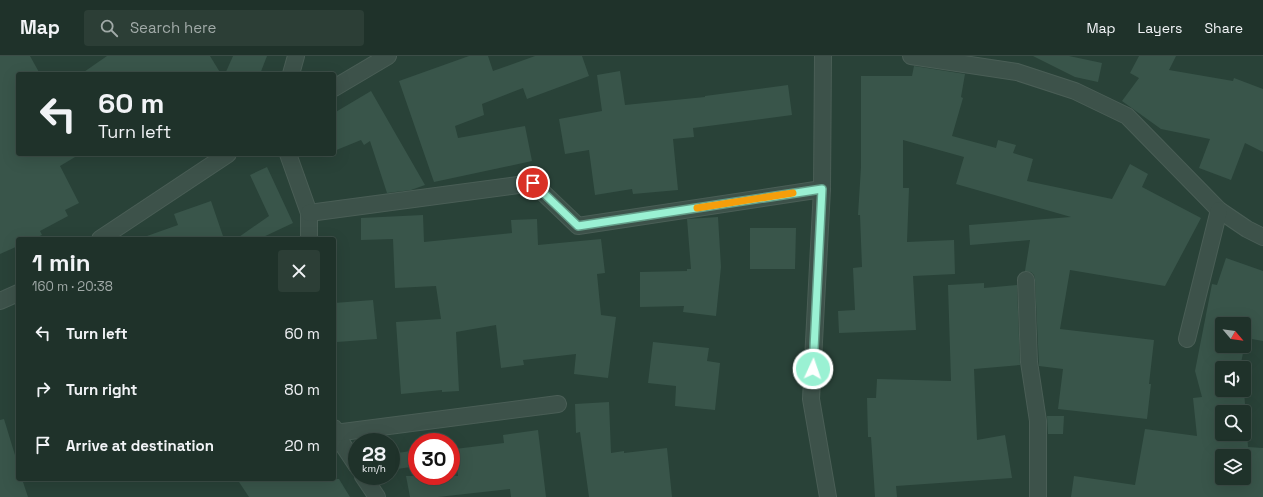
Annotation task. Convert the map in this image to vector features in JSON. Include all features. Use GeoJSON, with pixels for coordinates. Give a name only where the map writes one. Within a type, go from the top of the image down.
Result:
{"type":"FeatureCollection","features":[{"type":"Feature","properties":{"kind":"street"},"geometry":{"type":"LineString","coordinates":[[291,72],[296,56]]}},
{"type":"Feature","properties":{"kind":"street"},"geometry":{"type":"LineString","coordinates":[[336,87],[388,56]]}},
{"type":"Feature","properties":{"kind":"street"},"geometry":{"type":"LineString","coordinates":[[823,56],[822,189],[811,399],[828,497]]}},
{"type":"Feature","properties":{"kind":"street"},"geometry":{"type":"LineString","coordinates":[[911,56],[1017,72],[1075,92],[1127,116],[1219,210],[1247,230],[1263,237]]}},
{"type":"Feature","properties":{"kind":"street"},"geometry":{"type":"LineString","coordinates":[[103,237],[225,156]]}},
{"type":"Feature","properties":{"kind":"street"},"geometry":{"type":"LineString","coordinates":[[289,156],[309,213],[309,237]]}},
{"type":"Feature","properties":{"kind":"street"},"geometry":{"type":"LineString","coordinates":[[309,213],[533,183],[578,226],[822,189]]}},
{"type":"Feature","properties":{"kind":"street"},"geometry":{"type":"LineString","coordinates":[[1187,339],[1219,210]]}},
{"type":"Feature","properties":{"kind":"street"},"geometry":{"type":"LineString","coordinates":[[1026,280],[1030,362],[1038,421],[1038,497]]}},
{"type":"Feature","properties":{"kind":"street"},"geometry":{"type":"LineString","coordinates":[[0,300],[16,294]]}},
{"type":"Feature","properties":{"kind":"street"},"geometry":{"type":"LineString","coordinates":[[336,430],[558,404]]}},
{"type":"Feature","properties":{"kind":"street"},"geometry":{"type":"LineString","coordinates":[[336,433],[348,452]]}},
{"type":"Feature","properties":{"kind":"street"},"geometry":{"type":"LineString","coordinates":[[369,485],[377,497]]}},
{"type":"Feature","properties":{"kind":"building"},"geometry":{"type":"Polygon","coordinates":[[[0,56],[30,56],[39,72],[16,72],[16,156],[77,156],[60,166],[79,203],[65,210],[68,216],[40,231],[42,235],[38,237],[16,237],[16,247],[0,254],[0,56]]]}},
{"type":"Feature","properties":{"kind":"building"},"geometry":{"type":"Polygon","coordinates":[[[107,56],[210,56],[220,72],[84,72],[107,56]]]}},
{"type":"Feature","properties":{"kind":"building"},"geometry":{"type":"Polygon","coordinates":[[[233,56],[267,56],[261,72],[226,72],[233,56]]]}},
{"type":"Feature","properties":{"kind":"building"},"geometry":{"type":"Polygon","coordinates":[[[469,56],[488,56],[493,71],[535,56],[582,56],[589,76],[527,99],[523,88],[482,104],[484,115],[455,126],[458,138],[525,126],[532,161],[434,182],[399,81],[469,56]]]}},
{"type":"Feature","properties":{"kind":"building"},"geometry":{"type":"Polygon","coordinates":[[[1033,56],[1069,56],[1102,63],[1098,82],[1075,77],[1033,56]]]}},
{"type":"Feature","properties":{"kind":"building"},"geometry":{"type":"Polygon","coordinates":[[[1139,56],[1176,56],[1169,70],[1233,81],[1234,78],[1263,89],[1263,152],[1245,143],[1231,180],[1199,168],[1210,139],[1161,129],[1122,101],[1139,78],[1130,73],[1139,56]]]}},
{"type":"Feature","properties":{"kind":"building"},"geometry":{"type":"Polygon","coordinates":[[[914,66],[965,74],[961,97],[963,98],[952,136],[996,148],[998,140],[1016,145],[1013,153],[1033,159],[1027,181],[1112,199],[1130,164],[1148,174],[1142,187],[1201,218],[1165,286],[1070,270],[1060,329],[1154,340],[1147,419],[1058,409],[1063,369],[1039,366],[1035,280],[1034,275],[1031,272],[1025,271],[1030,240],[970,245],[969,225],[1071,217],[956,184],[964,157],[903,140],[903,188],[909,188],[907,242],[954,240],[955,274],[913,276],[916,330],[839,333],[838,311],[855,310],[853,268],[862,267],[860,215],[858,215],[861,167],[861,76],[912,76],[914,66]]]}},
{"type":"Feature","properties":{"kind":"building"},"geometry":{"type":"Polygon","coordinates":[[[620,71],[625,105],[705,97],[788,85],[792,115],[693,128],[694,137],[673,139],[678,190],[633,194],[632,189],[595,195],[589,150],[565,154],[559,119],[602,111],[597,75],[620,71]]]}},
{"type":"Feature","properties":{"kind":"building"},"geometry":{"type":"Polygon","coordinates":[[[371,91],[425,185],[411,190],[387,193],[370,141],[364,145],[361,140],[336,150],[336,112],[371,91]]]}},
{"type":"Feature","properties":{"kind":"building"},"geometry":{"type":"Polygon","coordinates":[[[267,167],[293,223],[263,237],[239,237],[269,216],[250,175],[267,167]]]}},
{"type":"Feature","properties":{"kind":"building"},"geometry":{"type":"Polygon","coordinates":[[[211,201],[223,237],[147,237],[178,225],[174,214],[211,201]]]}},
{"type":"Feature","properties":{"kind":"building"},"geometry":{"type":"Polygon","coordinates":[[[423,215],[424,242],[512,233],[511,220],[537,219],[538,245],[601,239],[605,273],[597,274],[601,315],[616,317],[608,378],[574,374],[576,354],[523,360],[524,365],[501,368],[496,325],[456,332],[459,391],[442,392],[442,390],[401,394],[396,322],[441,319],[436,286],[395,288],[393,239],[361,240],[361,218],[423,215]]]}},
{"type":"Feature","properties":{"kind":"building"},"geometry":{"type":"Polygon","coordinates":[[[718,217],[721,267],[716,316],[683,312],[684,306],[640,307],[640,272],[687,271],[687,269],[691,269],[687,219],[718,217]]]}},
{"type":"Feature","properties":{"kind":"building"},"geometry":{"type":"Polygon","coordinates":[[[750,228],[796,228],[795,269],[750,269],[750,228]]]}},
{"type":"Feature","properties":{"kind":"building"},"geometry":{"type":"Polygon","coordinates":[[[1226,258],[1263,271],[1263,341],[1251,339],[1251,317],[1215,317],[1215,353],[1243,353],[1241,361],[1215,361],[1215,397],[1244,397],[1245,405],[1215,405],[1215,441],[1248,441],[1248,447],[1263,448],[1263,497],[1071,497],[1074,476],[1135,485],[1145,429],[1197,436],[1193,398],[1202,397],[1195,371],[1212,284],[1217,285],[1226,258]]]}},
{"type":"Feature","properties":{"kind":"building"},"geometry":{"type":"Polygon","coordinates":[[[984,283],[984,288],[1017,285],[1020,365],[974,369],[977,440],[1005,435],[1012,478],[896,486],[897,497],[875,497],[871,437],[868,437],[867,398],[876,398],[877,379],[951,381],[948,285],[984,283]]]}},
{"type":"Feature","properties":{"kind":"building"},"geometry":{"type":"Polygon","coordinates":[[[373,300],[377,339],[337,342],[336,303],[373,300]]]}},
{"type":"Feature","properties":{"kind":"building"},"geometry":{"type":"Polygon","coordinates":[[[653,342],[709,348],[707,361],[720,363],[715,410],[675,406],[676,386],[648,383],[653,342]]]}},
{"type":"Feature","properties":{"kind":"building"},"geometry":{"type":"Polygon","coordinates":[[[609,402],[611,453],[667,448],[672,497],[589,497],[580,432],[576,433],[575,404],[609,402]]]}},
{"type":"Feature","properties":{"kind":"building"},"geometry":{"type":"Polygon","coordinates":[[[1047,416],[1064,416],[1063,434],[1048,434],[1047,416]]]}},
{"type":"Feature","properties":{"kind":"building"},"geometry":{"type":"Polygon","coordinates":[[[4,419],[16,458],[16,481],[23,481],[28,497],[0,497],[0,420],[4,419]]]}},
{"type":"Feature","properties":{"kind":"building"},"geometry":{"type":"Polygon","coordinates":[[[538,430],[546,497],[511,497],[510,489],[438,497],[410,497],[406,476],[408,476],[408,485],[460,485],[460,448],[504,443],[503,435],[538,430]]]}},
{"type":"Feature","properties":{"kind":"building"},"geometry":{"type":"Polygon","coordinates":[[[408,451],[408,467],[400,469],[400,453],[408,451]]]}},
{"type":"Feature","properties":{"kind":"building"},"geometry":{"type":"Polygon","coordinates":[[[336,479],[339,479],[350,497],[249,497],[238,481],[336,481],[336,479]]]}},
{"type":"Feature","properties":{"kind":"slow traffic"},"geometry":{"type":"LineString","coordinates":[[697,208],[793,193]]}},
{"type":"Feature","properties":{"kind":"route"},"geometry":{"type":"LineString","coordinates":[[533,183],[578,226],[822,189],[813,369]]}}]}
